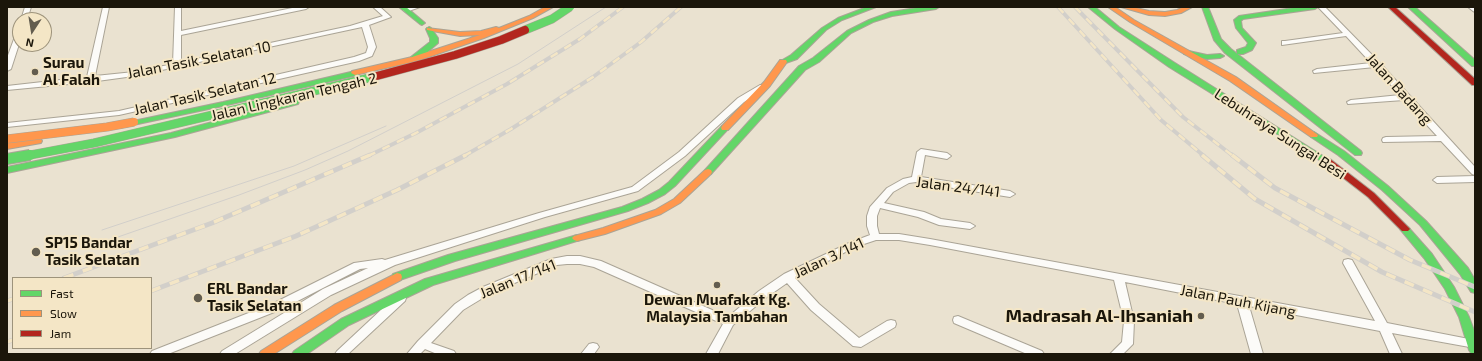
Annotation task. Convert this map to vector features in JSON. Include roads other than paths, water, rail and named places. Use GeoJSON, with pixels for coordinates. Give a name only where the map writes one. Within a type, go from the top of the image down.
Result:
{"type":"FeatureCollection","features":[{"type":"Feature","properties":{"kind":"main road","name":"Jalan Lingkaran Tengah 2"},"geometry":{"type":"LineString","coordinates":[[7,146],[82,134],[223,104],[414,59],[482,38],[518,23],[550,7]]}},
{"type":"Feature","properties":{"kind":"main road"},"geometry":{"type":"LineString","coordinates":[[7,139],[107,127],[351,80],[452,52],[496,38],[544,17],[561,7]]}},
{"type":"Feature","properties":{"kind":"main road"},"geometry":{"type":"LineString","coordinates":[[7,159],[94,143],[352,83],[455,55],[501,40],[552,19],[571,7]]}},
{"type":"Feature","properties":{"kind":"main road","name":"Jalan Lingkaran Tengah 2"},"geometry":{"type":"LineString","coordinates":[[7,159],[95,142],[436,64],[531,29],[571,7]]}},
{"type":"Feature","properties":{"kind":"main road"},"geometry":{"type":"LineString","coordinates":[[265,354],[338,308],[398,276],[452,258],[605,215],[645,201],[662,192],[672,184],[767,84],[787,54],[809,31],[823,19],[850,7]]}},
{"type":"Feature","properties":{"kind":"main road"},"geometry":{"type":"LineString","coordinates":[[783,62],[794,57],[824,29],[840,20],[873,7]]}},
{"type":"Feature","properties":{"kind":"main road"},"geometry":{"type":"LineString","coordinates":[[802,68],[806,58],[833,32],[863,16],[896,7]]}},
{"type":"Feature","properties":{"kind":"main road"},"geometry":{"type":"LineString","coordinates":[[298,354],[345,322],[407,291],[456,273],[565,241],[605,231],[658,212],[677,201],[703,177],[802,68],[816,60],[849,32],[871,21],[891,14],[936,7]]}},
{"type":"Feature","properties":{"kind":"main road","name":"Lebuhraya Sungai Besi"},"geometry":{"type":"LineString","coordinates":[[1111,7],[1132,21],[1249,89],[1341,153],[1385,188],[1424,223],[1464,271],[1475,289]]}},
{"type":"Feature","properties":{"kind":"main road"},"geometry":{"type":"LineString","coordinates":[[1124,7],[1149,13],[1165,14],[1179,12],[1189,7]]}},
{"type":"Feature","properties":{"kind":"main road"},"geometry":{"type":"LineString","coordinates":[[1205,7],[1215,34],[1228,51],[1365,158]]}},
{"type":"Feature","properties":{"kind":"main road"},"geometry":{"type":"LineString","coordinates":[[1240,52],[1249,48],[1252,43],[1239,28],[1237,20],[1241,18],[1314,7]]}},
{"type":"Feature","properties":{"kind":"main road"},"geometry":{"type":"LineString","coordinates":[[1391,7],[1475,83]]}},
{"type":"Feature","properties":{"kind":"main road"},"geometry":{"type":"LineString","coordinates":[[1411,7],[1475,64]]}},
{"type":"Feature","properties":{"kind":"main road","name":"Lebuhraya Sungai Besi"},"geometry":{"type":"LineString","coordinates":[[1087,8],[1172,66],[1312,151],[1371,195],[1400,223],[1428,256],[1449,287],[1464,317],[1474,347]]}},
{"type":"Feature","properties":{"kind":"main road"},"geometry":{"type":"LineString","coordinates":[[404,9],[422,23]]}},
{"type":"Feature","properties":{"kind":"main road"},"geometry":{"type":"LineString","coordinates":[[429,29],[442,32],[471,34],[518,23]]}},
{"type":"Feature","properties":{"kind":"main road"},"geometry":{"type":"LineString","coordinates":[[414,59],[434,42],[434,38],[429,29]]}},
{"type":"Feature","properties":{"kind":"main road"},"geometry":{"type":"LineString","coordinates":[[1183,51],[1200,56],[1217,56],[1216,69]]}},
{"type":"Feature","properties":{"kind":"main road"},"geometry":{"type":"LineString","coordinates":[[1172,66],[1201,72],[1204,68],[1198,59]]}},
{"type":"Feature","properties":{"kind":"main road"},"geometry":{"type":"LineString","coordinates":[[1220,95],[1216,87],[1219,82],[1228,82],[1249,89]]}},
{"type":"Feature","properties":{"kind":"main road"},"geometry":{"type":"LineString","coordinates":[[7,170],[172,135],[299,101],[321,91]]}},
{"type":"Feature","properties":{"kind":"main road"},"geometry":{"type":"LineString","coordinates":[[7,139],[83,128],[199,104],[223,104]]}},
{"type":"Feature","properties":{"kind":"main road"},"geometry":{"type":"LineString","coordinates":[[1463,255],[1464,271]]}},
{"type":"Feature","properties":{"kind":"street"},"geometry":{"type":"LineString","coordinates":[[90,80],[106,7]]}},
{"type":"Feature","properties":{"kind":"street"},"geometry":{"type":"LineString","coordinates":[[177,65],[179,7]]}},
{"type":"Feature","properties":{"kind":"street"},"geometry":{"type":"LineString","coordinates":[[178,34],[289,9],[306,7]]}},
{"type":"Feature","properties":{"kind":"street","name":"Jalan Tasik Selatan 10"},"geometry":{"type":"LineString","coordinates":[[7,88],[134,74],[365,24],[388,17],[376,7]]}},
{"type":"Feature","properties":{"kind":"street"},"geometry":{"type":"LineString","coordinates":[[404,9],[417,7]]}},
{"type":"Feature","properties":{"kind":"street","name":"Jalan Badang"},"geometry":{"type":"LineString","coordinates":[[1321,7],[1377,65],[1475,172]]}},
{"type":"Feature","properties":{"kind":"street"},"geometry":{"type":"LineString","coordinates":[[422,23],[429,29]]}},
{"type":"Feature","properties":{"kind":"street","name":"Jalan Tasik Selatan 12"},"geometry":{"type":"LineString","coordinates":[[7,125],[119,113],[356,59],[369,54],[372,47],[365,24]]}},
{"type":"Feature","properties":{"kind":"street"},"geometry":{"type":"LineString","coordinates":[[1285,42],[1348,34]]}},
{"type":"Feature","properties":{"kind":"street"},"geometry":{"type":"LineString","coordinates":[[7,69],[13,52]]}},
{"type":"Feature","properties":{"kind":"street"},"geometry":{"type":"LineString","coordinates":[[1317,71],[1377,65]]}},
{"type":"Feature","properties":{"kind":"street"},"geometry":{"type":"LineString","coordinates":[[226,354],[300,310],[327,292],[391,262],[542,215],[635,189],[682,154],[741,100],[767,84]]}},
{"type":"Feature","properties":{"kind":"street"},"geometry":{"type":"LineString","coordinates":[[1351,102],[1406,97]]}},
{"type":"Feature","properties":{"kind":"street"},"geometry":{"type":"LineString","coordinates":[[1386,140],[1444,138]]}},
{"type":"Feature","properties":{"kind":"street"},"geometry":{"type":"LineString","coordinates":[[916,179],[921,152],[947,156]]}},
{"type":"Feature","properties":{"kind":"street","name":"Jalan 24/141"},"geometry":{"type":"LineString","coordinates":[[875,237],[872,226],[872,216],[877,204],[897,185],[916,179],[1010,194]]}},
{"type":"Feature","properties":{"kind":"street"},"geometry":{"type":"LineString","coordinates":[[1437,180],[1475,179]]}},
{"type":"Feature","properties":{"kind":"street"},"geometry":{"type":"LineString","coordinates":[[877,204],[921,214],[940,222],[970,226]]}},
{"type":"Feature","properties":{"kind":"street","name":"Jalan 3/141"},"geometry":{"type":"LineString","coordinates":[[712,354],[729,322],[763,294],[788,277],[852,245],[875,237],[899,237],[1003,256]]}},
{"type":"Feature","properties":{"kind":"street","name":"Jalan Pauh Kijang"},"geometry":{"type":"LineString","coordinates":[[1003,256],[1384,328],[1474,347]]}},
{"type":"Feature","properties":{"kind":"street","name":"Jalan 17/141"},"geometry":{"type":"LineString","coordinates":[[413,354],[459,307],[472,298],[487,290],[555,262],[567,260],[580,260],[604,267],[729,322]]}},
{"type":"Feature","properties":{"kind":"street"},"geometry":{"type":"LineString","coordinates":[[156,354],[278,306],[358,266],[391,262]]}},
{"type":"Feature","properties":{"kind":"street"},"geometry":{"type":"LineString","coordinates":[[1348,263],[1384,328],[1396,354]]}},
{"type":"Feature","properties":{"kind":"street"},"geometry":{"type":"LineString","coordinates":[[788,277],[815,307],[857,343],[861,343],[891,324]]}},
{"type":"Feature","properties":{"kind":"street"},"geometry":{"type":"LineString","coordinates":[[1116,354],[1127,344],[1129,321],[1119,278]]}},
{"type":"Feature","properties":{"kind":"street"},"geometry":{"type":"LineString","coordinates":[[341,354],[407,291]]}},
{"type":"Feature","properties":{"kind":"street"},"geometry":{"type":"LineString","coordinates":[[1242,301],[1256,354]]}},
{"type":"Feature","properties":{"kind":"street"},"geometry":{"type":"LineString","coordinates":[[958,320],[1038,354]]}},
{"type":"Feature","properties":{"kind":"street"},"geometry":{"type":"LineString","coordinates":[[422,344],[450,354]]}},
{"type":"Feature","properties":{"kind":"tram line"},"geometry":{"type":"LineString","coordinates":[[92,246],[239,195],[305,170],[348,151],[518,64],[606,7]]}},
{"type":"Feature","properties":{"kind":"tram line"},"geometry":{"type":"LineString","coordinates":[[102,230],[294,166],[386,126]]}},
{"type":"Feature","properties":{"kind":"railway"},"geometry":{"type":"LineString","coordinates":[[368,156],[416,133],[507,84],[580,39],[623,7]]}},
{"type":"Feature","properties":{"kind":"railway"},"geometry":{"type":"LineString","coordinates":[[464,156],[511,129],[593,77],[641,42],[681,7]]}},
{"type":"Feature","properties":{"kind":"railway"},"geometry":{"type":"LineString","coordinates":[[1058,7],[1161,120],[1204,156]]}},
{"type":"Feature","properties":{"kind":"railway"},"geometry":{"type":"LineString","coordinates":[[1075,7],[1183,117],[1233,156]]}},
{"type":"Feature","properties":{"kind":"railway"},"geometry":{"type":"LineString","coordinates":[[67,277],[212,223],[370,155]]}},
{"type":"Feature","properties":{"kind":"railway"},"geometry":{"type":"LineString","coordinates":[[152,291],[296,236],[397,190],[466,155]]}},
{"type":"Feature","properties":{"kind":"railway"},"geometry":{"type":"LineString","coordinates":[[1202,155],[1255,199],[1382,272],[1475,312]]}},
{"type":"Feature","properties":{"kind":"railway"},"geometry":{"type":"LineString","coordinates":[[1232,155],[1275,188],[1410,260],[1475,287]]}},
{"type":"Feature","properties":{"kind":"railway"},"geometry":{"type":"LineString","coordinates":[[7,301],[12,299]]}},
{"type":"Feature","properties":{"kind":"railway"},"geometry":{"type":"LineString","coordinates":[[7,342],[12,340]]}},
{"type":"Feature","properties":{"kind":"place","name":"Surau Al Falah"},"geometry":{"type":"Point","coordinates":[35,72]}},
{"type":"Feature","properties":{"kind":"place","name":"SP15 Bandar Tasik Selatan"},"geometry":{"type":"Point","coordinates":[36,252]}},
{"type":"Feature","properties":{"kind":"place","name":"Dewan Muafakat Kg. Malaysia Tambahan"},"geometry":{"type":"Point","coordinates":[717,285]}},
{"type":"Feature","properties":{"kind":"place","name":"ERL Bandar Tasik Selatan"},"geometry":{"type":"Point","coordinates":[198,298]}},
{"type":"Feature","properties":{"kind":"place","name":"Madrasah Al-Ihsaniah"},"geometry":{"type":"Point","coordinates":[1201,316]}}]}
